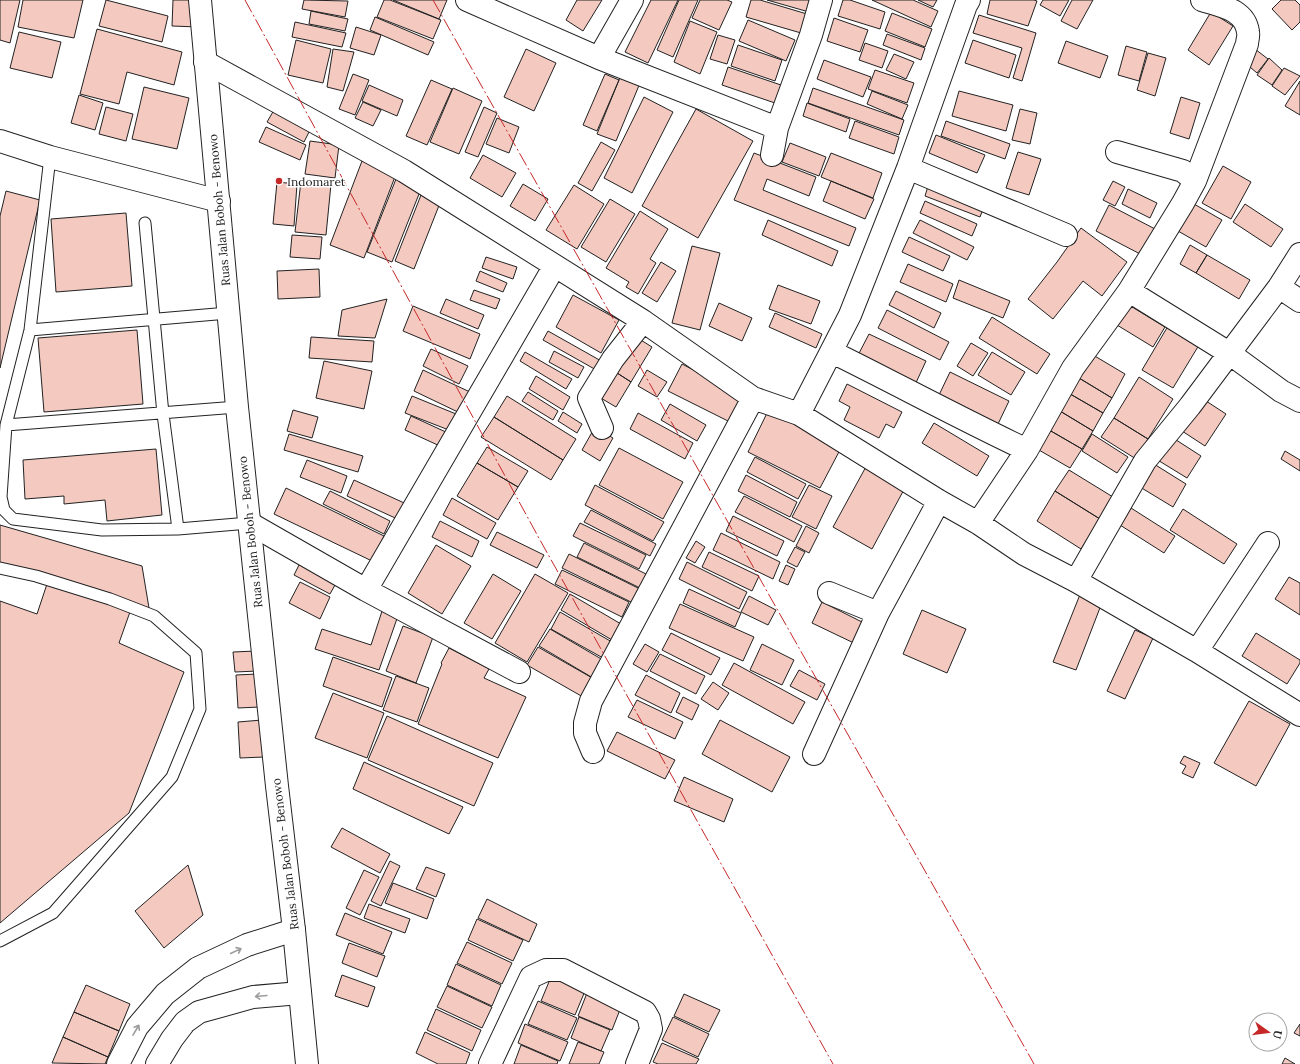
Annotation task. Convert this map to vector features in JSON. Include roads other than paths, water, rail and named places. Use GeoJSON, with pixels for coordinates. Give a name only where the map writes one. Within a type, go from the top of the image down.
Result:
{"type":"FeatureCollection","features":[{"type":"Feature","properties":{"kind":"street","name":"Ruas Jalan Boboh - Benowo"},"geometry":{"type":"LineString","coordinates":[[200,0],[237,407],[294,930],[307,1064]]}},
{"type":"Feature","properties":{"kind":"street"},"geometry":{"type":"LineString","coordinates":[[467,0],[598,58],[777,128]]}},
{"type":"Feature","properties":{"kind":"street"},"geometry":{"type":"LineString","coordinates":[[598,58],[632,0]]}},
{"type":"Feature","properties":{"kind":"street"},"geometry":{"type":"LineString","coordinates":[[772,155],[777,128],[811,35],[821,0]]}},
{"type":"Feature","properties":{"kind":"street"},"geometry":{"type":"LineString","coordinates":[[799,414],[850,315],[908,168],[963,12],[969,0]]}},
{"type":"Feature","properties":{"kind":"street"},"geometry":{"type":"LineString","coordinates":[[978,523],[1026,450],[1073,368],[1129,291],[1195,181],[1247,44],[1248,32],[1243,17],[1236,11],[1202,0]]}},
{"type":"Feature","properties":{"kind":"street"},"geometry":{"type":"LineString","coordinates":[[205,62],[404,171],[554,267],[643,321],[753,398],[799,414],[939,501],[978,523],[1024,554],[1076,581],[1197,651],[1300,715]]}},
{"type":"Feature","properties":{"kind":"street"},"geometry":{"type":"LineString","coordinates":[[0,141],[50,157],[219,201]]}},
{"type":"Feature","properties":{"kind":"street"},"geometry":{"type":"LineString","coordinates":[[1117,152],[1183,171],[1195,181]]}},
{"type":"Feature","properties":{"kind":"street"},"geometry":{"type":"LineString","coordinates":[[908,168],[1066,235]]}},
{"type":"Feature","properties":{"kind":"street"},"geometry":{"type":"LineString","coordinates":[[1076,581],[1145,461],[1190,406],[1279,287],[1300,254]]}},
{"type":"Feature","properties":{"kind":"street"},"geometry":{"type":"LineString","coordinates":[[366,590],[554,267]]}},
{"type":"Feature","properties":{"kind":"street"},"geometry":{"type":"LineString","coordinates":[[1279,287],[1300,301]]}},
{"type":"Feature","properties":{"kind":"street"},"geometry":{"type":"LineString","coordinates":[[1129,291],[1229,353],[1281,391],[1300,402]]}},
{"type":"Feature","properties":{"kind":"street"},"geometry":{"type":"LineString","coordinates":[[602,428],[589,398],[613,359],[643,321]]}},
{"type":"Feature","properties":{"kind":"street"},"geometry":{"type":"LineString","coordinates":[[832,352],[1026,450]]}},
{"type":"Feature","properties":{"kind":"street"},"geometry":{"type":"LineString","coordinates":[[593,752],[586,733],[585,723],[590,701],[753,398]]}},
{"type":"Feature","properties":{"kind":"street"},"geometry":{"type":"LineString","coordinates":[[814,754],[878,613],[939,501]]}},
{"type":"Feature","properties":{"kind":"street"},"geometry":{"type":"LineString","coordinates":[[249,523],[366,590],[519,672]]}},
{"type":"Feature","properties":{"kind":"street"},"geometry":{"type":"LineString","coordinates":[[1197,651],[1268,543]]}},
{"type":"Feature","properties":{"kind":"street"},"geometry":{"type":"LineString","coordinates":[[828,593],[878,613]]}},
{"type":"Feature","properties":{"kind":"street"},"geometry":{"type":"LineString","coordinates":[[118,1064],[137,1027],[165,994],[198,968],[248,945],[294,930]]}},
{"type":"Feature","properties":{"kind":"street"},"geometry":{"type":"LineString","coordinates":[[490,1064],[531,977],[546,970],[563,970],[645,1012],[649,1019],[651,1029],[637,1064]]}},
{"type":"Feature","properties":{"kind":"street"},"geometry":{"type":"LineString","coordinates":[[157,1064],[172,1039],[185,1022],[199,1012],[253,997],[300,993]]}},
{"type":"Feature","properties":{"kind":"street"},"geometry":{"type":"LineString","coordinates":[[165,994],[185,1022]]}},
{"type":"Feature","properties":{"kind":"lane"},"geometry":{"type":"LineString","coordinates":[[50,157],[30,330],[6,425],[1,497],[4,510],[13,519],[102,530],[178,529],[249,523]]}},
{"type":"Feature","properties":{"kind":"lane"},"geometry":{"type":"LineString","coordinates":[[145,223],[164,414],[178,529]]}},
{"type":"Feature","properties":{"kind":"lane"},"geometry":{"type":"LineString","coordinates":[[30,330],[154,320],[228,312]]}},
{"type":"Feature","properties":{"kind":"lane"},"geometry":{"type":"LineString","coordinates":[[6,425],[164,414],[237,407]]}},
{"type":"Feature","properties":{"kind":"lane"},"geometry":{"type":"LineString","coordinates":[[0,568],[36,576],[110,599],[154,616],[196,653],[200,709],[172,777],[53,913],[0,941]]}},
{"type":"Feature","properties":{"kind":"place","name":"Indomaret"},"geometry":{"type":"Point","coordinates":[279,181]}}]}
